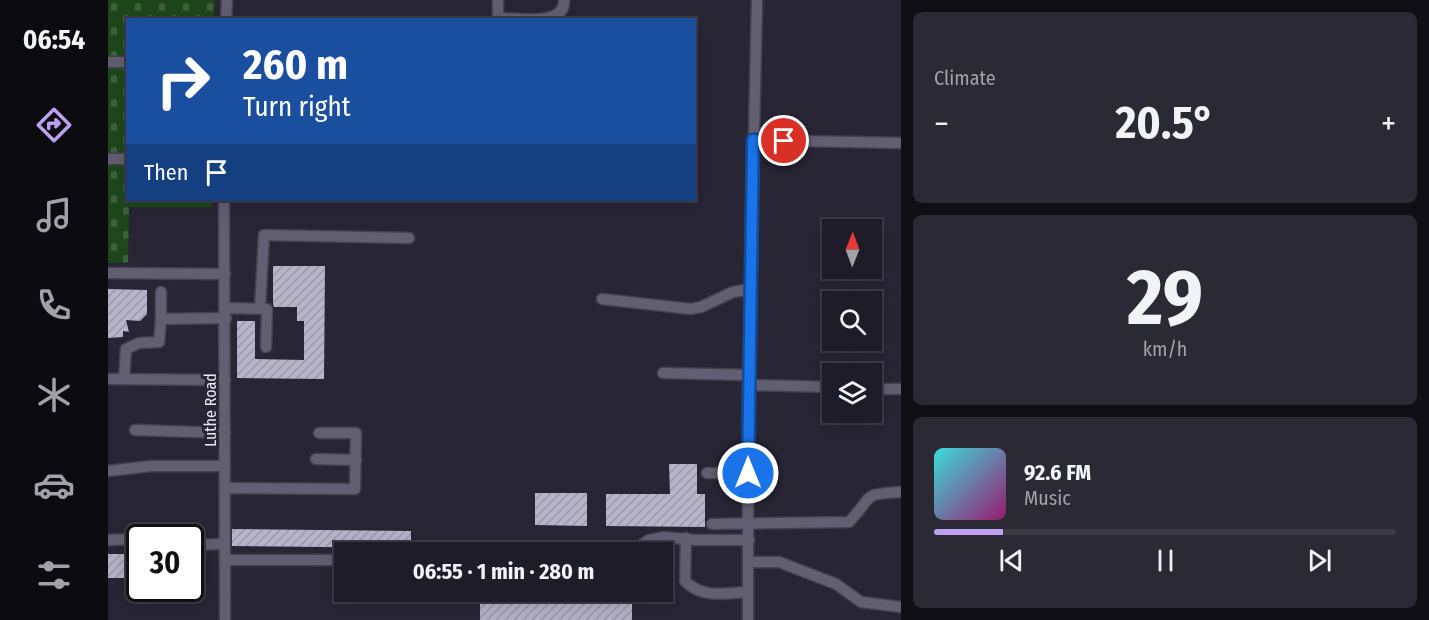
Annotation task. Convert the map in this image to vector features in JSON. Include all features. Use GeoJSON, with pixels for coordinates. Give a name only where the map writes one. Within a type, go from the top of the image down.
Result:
{"type":"FeatureCollection","features":[{"type":"Feature","properties":{"kind":"street"},"geometry":{"type":"LineString","coordinates":[[226,18],[227,0]]}},
{"type":"Feature","properties":{"kind":"street"},"geometry":{"type":"LineString","coordinates":[[498,0],[498,18]]}},
{"type":"Feature","properties":{"kind":"street"},"geometry":{"type":"LineString","coordinates":[[550,18],[563,10],[564,0]]}},
{"type":"Feature","properties":{"kind":"street"},"geometry":{"type":"LineString","coordinates":[[748,620],[750,289],[757,0]]}},
{"type":"Feature","properties":{"kind":"street"},"geometry":{"type":"LineString","coordinates":[[108,62],[126,62]]}},
{"type":"Feature","properties":{"kind":"street"},"geometry":{"type":"LineString","coordinates":[[753,140],[901,143]]}},
{"type":"Feature","properties":{"kind":"street"},"geometry":{"type":"LineString","coordinates":[[108,159],[126,159]]}},
{"type":"Feature","properties":{"kind":"street","name":"Luthe Road"},"geometry":{"type":"LineString","coordinates":[[224,201],[225,620]]}},
{"type":"Feature","properties":{"kind":"street"},"geometry":{"type":"LineString","coordinates":[[260,309],[264,235],[410,238]]}},
{"type":"Feature","properties":{"kind":"street"},"geometry":{"type":"LineString","coordinates":[[108,273],[225,274]]}},
{"type":"Feature","properties":{"kind":"street"},"geometry":{"type":"LineString","coordinates":[[602,299],[691,309],[701,307],[733,292],[750,289]]}},
{"type":"Feature","properties":{"kind":"street"},"geometry":{"type":"LineString","coordinates":[[124,380],[126,349],[139,343],[159,342],[161,292]]}},
{"type":"Feature","properties":{"kind":"street"},"geometry":{"type":"LineString","coordinates":[[161,319],[267,309],[266,347]]}},
{"type":"Feature","properties":{"kind":"street"},"geometry":{"type":"LineString","coordinates":[[663,373],[822,386]]}},
{"type":"Feature","properties":{"kind":"street"},"geometry":{"type":"LineString","coordinates":[[108,379],[225,381]]}},
{"type":"Feature","properties":{"kind":"street"},"geometry":{"type":"LineString","coordinates":[[882,388],[901,389]]}},
{"type":"Feature","properties":{"kind":"street"},"geometry":{"type":"LineString","coordinates":[[135,430],[225,433]]}},
{"type":"Feature","properties":{"kind":"street"},"geometry":{"type":"LineString","coordinates":[[225,488],[355,489],[356,433],[319,433]]}},
{"type":"Feature","properties":{"kind":"street"},"geometry":{"type":"LineString","coordinates":[[316,459],[356,460]]}},
{"type":"Feature","properties":{"kind":"street"},"geometry":{"type":"LineString","coordinates":[[108,471],[151,466],[225,466]]}},
{"type":"Feature","properties":{"kind":"street"},"geometry":{"type":"LineString","coordinates":[[707,473],[748,473]]}},
{"type":"Feature","properties":{"kind":"street"},"geometry":{"type":"LineString","coordinates":[[712,524],[849,522],[868,497],[874,494],[901,492]]}},
{"type":"Feature","properties":{"kind":"street"},"geometry":{"type":"LineString","coordinates":[[646,542],[664,537],[749,540]]}},
{"type":"Feature","properties":{"kind":"street"},"geometry":{"type":"LineString","coordinates":[[686,538],[685,582],[693,590],[701,593],[748,592]]}},
{"type":"Feature","properties":{"kind":"street"},"geometry":{"type":"LineString","coordinates":[[108,540],[126,539]]}},
{"type":"Feature","properties":{"kind":"street"},"geometry":{"type":"LineString","coordinates":[[204,544],[225,544]]}},
{"type":"Feature","properties":{"kind":"street"},"geometry":{"type":"LineString","coordinates":[[225,560],[334,560]]}},
{"type":"Feature","properties":{"kind":"street"},"geometry":{"type":"LineString","coordinates":[[749,562],[778,562],[836,584],[861,602],[901,607]]}},
{"type":"Feature","properties":{"kind":"green space"},"geometry":{"type":"Polygon","coordinates":[[[108,0],[215,0],[214,18],[126,18],[126,201],[212,201],[212,207],[129,207],[128,263],[108,263],[108,0]]]}},
{"type":"Feature","properties":{"kind":"building"},"geometry":{"type":"Polygon","coordinates":[[[273,266],[325,266],[324,379],[237,378],[237,321],[255,321],[255,359],[304,360],[304,321],[297,321],[297,307],[274,307],[273,266]]]}},
{"type":"Feature","properties":{"kind":"building"},"geometry":{"type":"Polygon","coordinates":[[[108,289],[147,290],[147,314],[140,321],[126,320],[129,332],[123,331],[123,337],[108,338],[108,289]]]}},
{"type":"Feature","properties":{"kind":"building"},"geometry":{"type":"Polygon","coordinates":[[[669,464],[697,464],[697,494],[705,494],[705,527],[606,526],[606,494],[670,494],[669,464]]]}},
{"type":"Feature","properties":{"kind":"building"},"geometry":{"type":"Polygon","coordinates":[[[535,493],[587,493],[587,526],[535,525],[535,493]]]}},
{"type":"Feature","properties":{"kind":"building"},"geometry":{"type":"Polygon","coordinates":[[[232,529],[411,531],[411,542],[334,542],[334,547],[232,546],[232,529]]]}},
{"type":"Feature","properties":{"kind":"building"},"geometry":{"type":"Polygon","coordinates":[[[108,554],[126,554],[126,578],[108,578],[108,554]]]}},
{"type":"Feature","properties":{"kind":"building"},"geometry":{"type":"Polygon","coordinates":[[[480,602],[632,602],[632,620],[480,620],[480,602]]]}},
{"type":"Feature","properties":{"kind":"route"},"geometry":{"type":"LineString","coordinates":[[748,473],[753,140],[784,141]]}}]}
